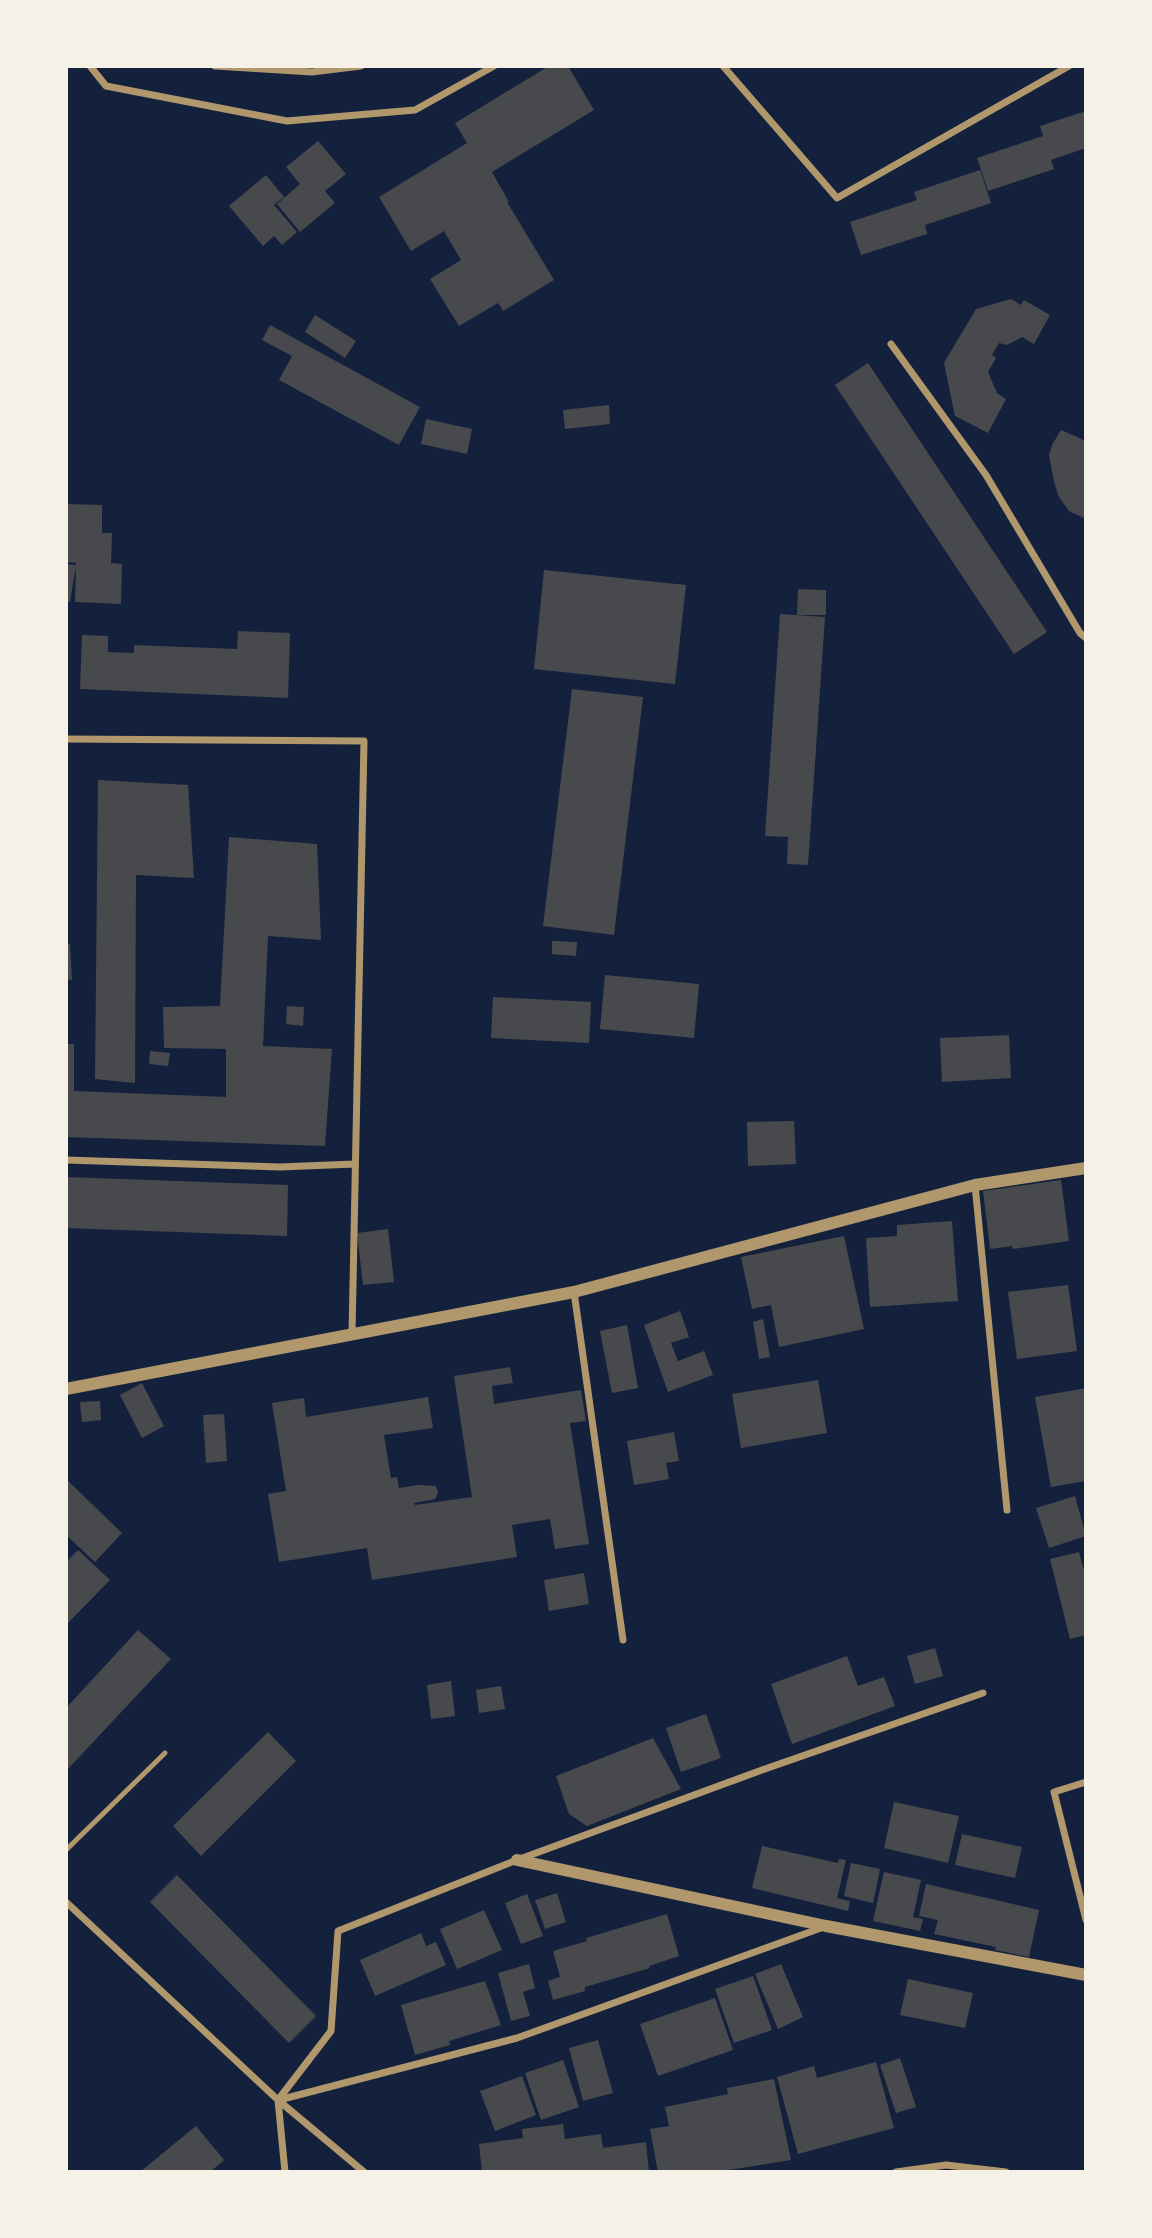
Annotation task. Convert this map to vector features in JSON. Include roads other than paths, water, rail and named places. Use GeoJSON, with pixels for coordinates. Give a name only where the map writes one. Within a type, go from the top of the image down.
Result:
{"type":"FeatureCollection","features":[{"type":"Feature","properties":{"kind":"street"},"geometry":{"type":"LineString","coordinates":[[90,66],[106,86],[287,121],[415,110],[494,66]]}},
{"type":"Feature","properties":{"kind":"street"},"geometry":{"type":"LineString","coordinates":[[215,66],[312,72],[361,66]]}},
{"type":"Feature","properties":{"kind":"street"},"geometry":{"type":"LineString","coordinates":[[723,66],[838,198],[1069,66]]}},
{"type":"Feature","properties":{"kind":"street"},"geometry":{"type":"LineString","coordinates":[[891,344],[986,475],[1086,638]]}},
{"type":"Feature","properties":{"kind":"street"},"geometry":{"type":"LineString","coordinates":[[66,739],[364,741],[352,1334]]}},
{"type":"Feature","properties":{"kind":"street"},"geometry":{"type":"LineString","coordinates":[[66,1160],[280,1167],[355,1164]]}},
{"type":"Feature","properties":{"kind":"street"},"geometry":{"type":"LineString","coordinates":[[66,1389],[574,1292],[975,1185],[1086,1167]]}},
{"type":"Feature","properties":{"kind":"street"},"geometry":{"type":"LineString","coordinates":[[975,1185],[1007,1510]]}},
{"type":"Feature","properties":{"kind":"street"},"geometry":{"type":"LineString","coordinates":[[574,1292],[623,1640]]}},
{"type":"Feature","properties":{"kind":"street"},"geometry":{"type":"LineString","coordinates":[[285,2172],[278,2101],[331,2031],[338,1931],[517,1860],[762,1769],[983,1693]]}},
{"type":"Feature","properties":{"kind":"street"},"geometry":{"type":"LineString","coordinates":[[1086,1782],[1054,1792],[1086,1920]]}},
{"type":"Feature","properties":{"kind":"street"},"geometry":{"type":"LineString","coordinates":[[517,1860],[826,1926],[1086,1975]]}},
{"type":"Feature","properties":{"kind":"street"},"geometry":{"type":"LineString","coordinates":[[66,1902],[278,2101],[364,2172]]}},
{"type":"Feature","properties":{"kind":"street"},"geometry":{"type":"LineString","coordinates":[[278,2101],[517,2038],[826,1926]]}},
{"type":"Feature","properties":{"kind":"street"},"geometry":{"type":"LineString","coordinates":[[895,2172],[946,2165],[1006,2172]]}},
{"type":"Feature","properties":{"kind":"lane"},"geometry":{"type":"LineString","coordinates":[[66,1850],[164,1753]]}}]}
